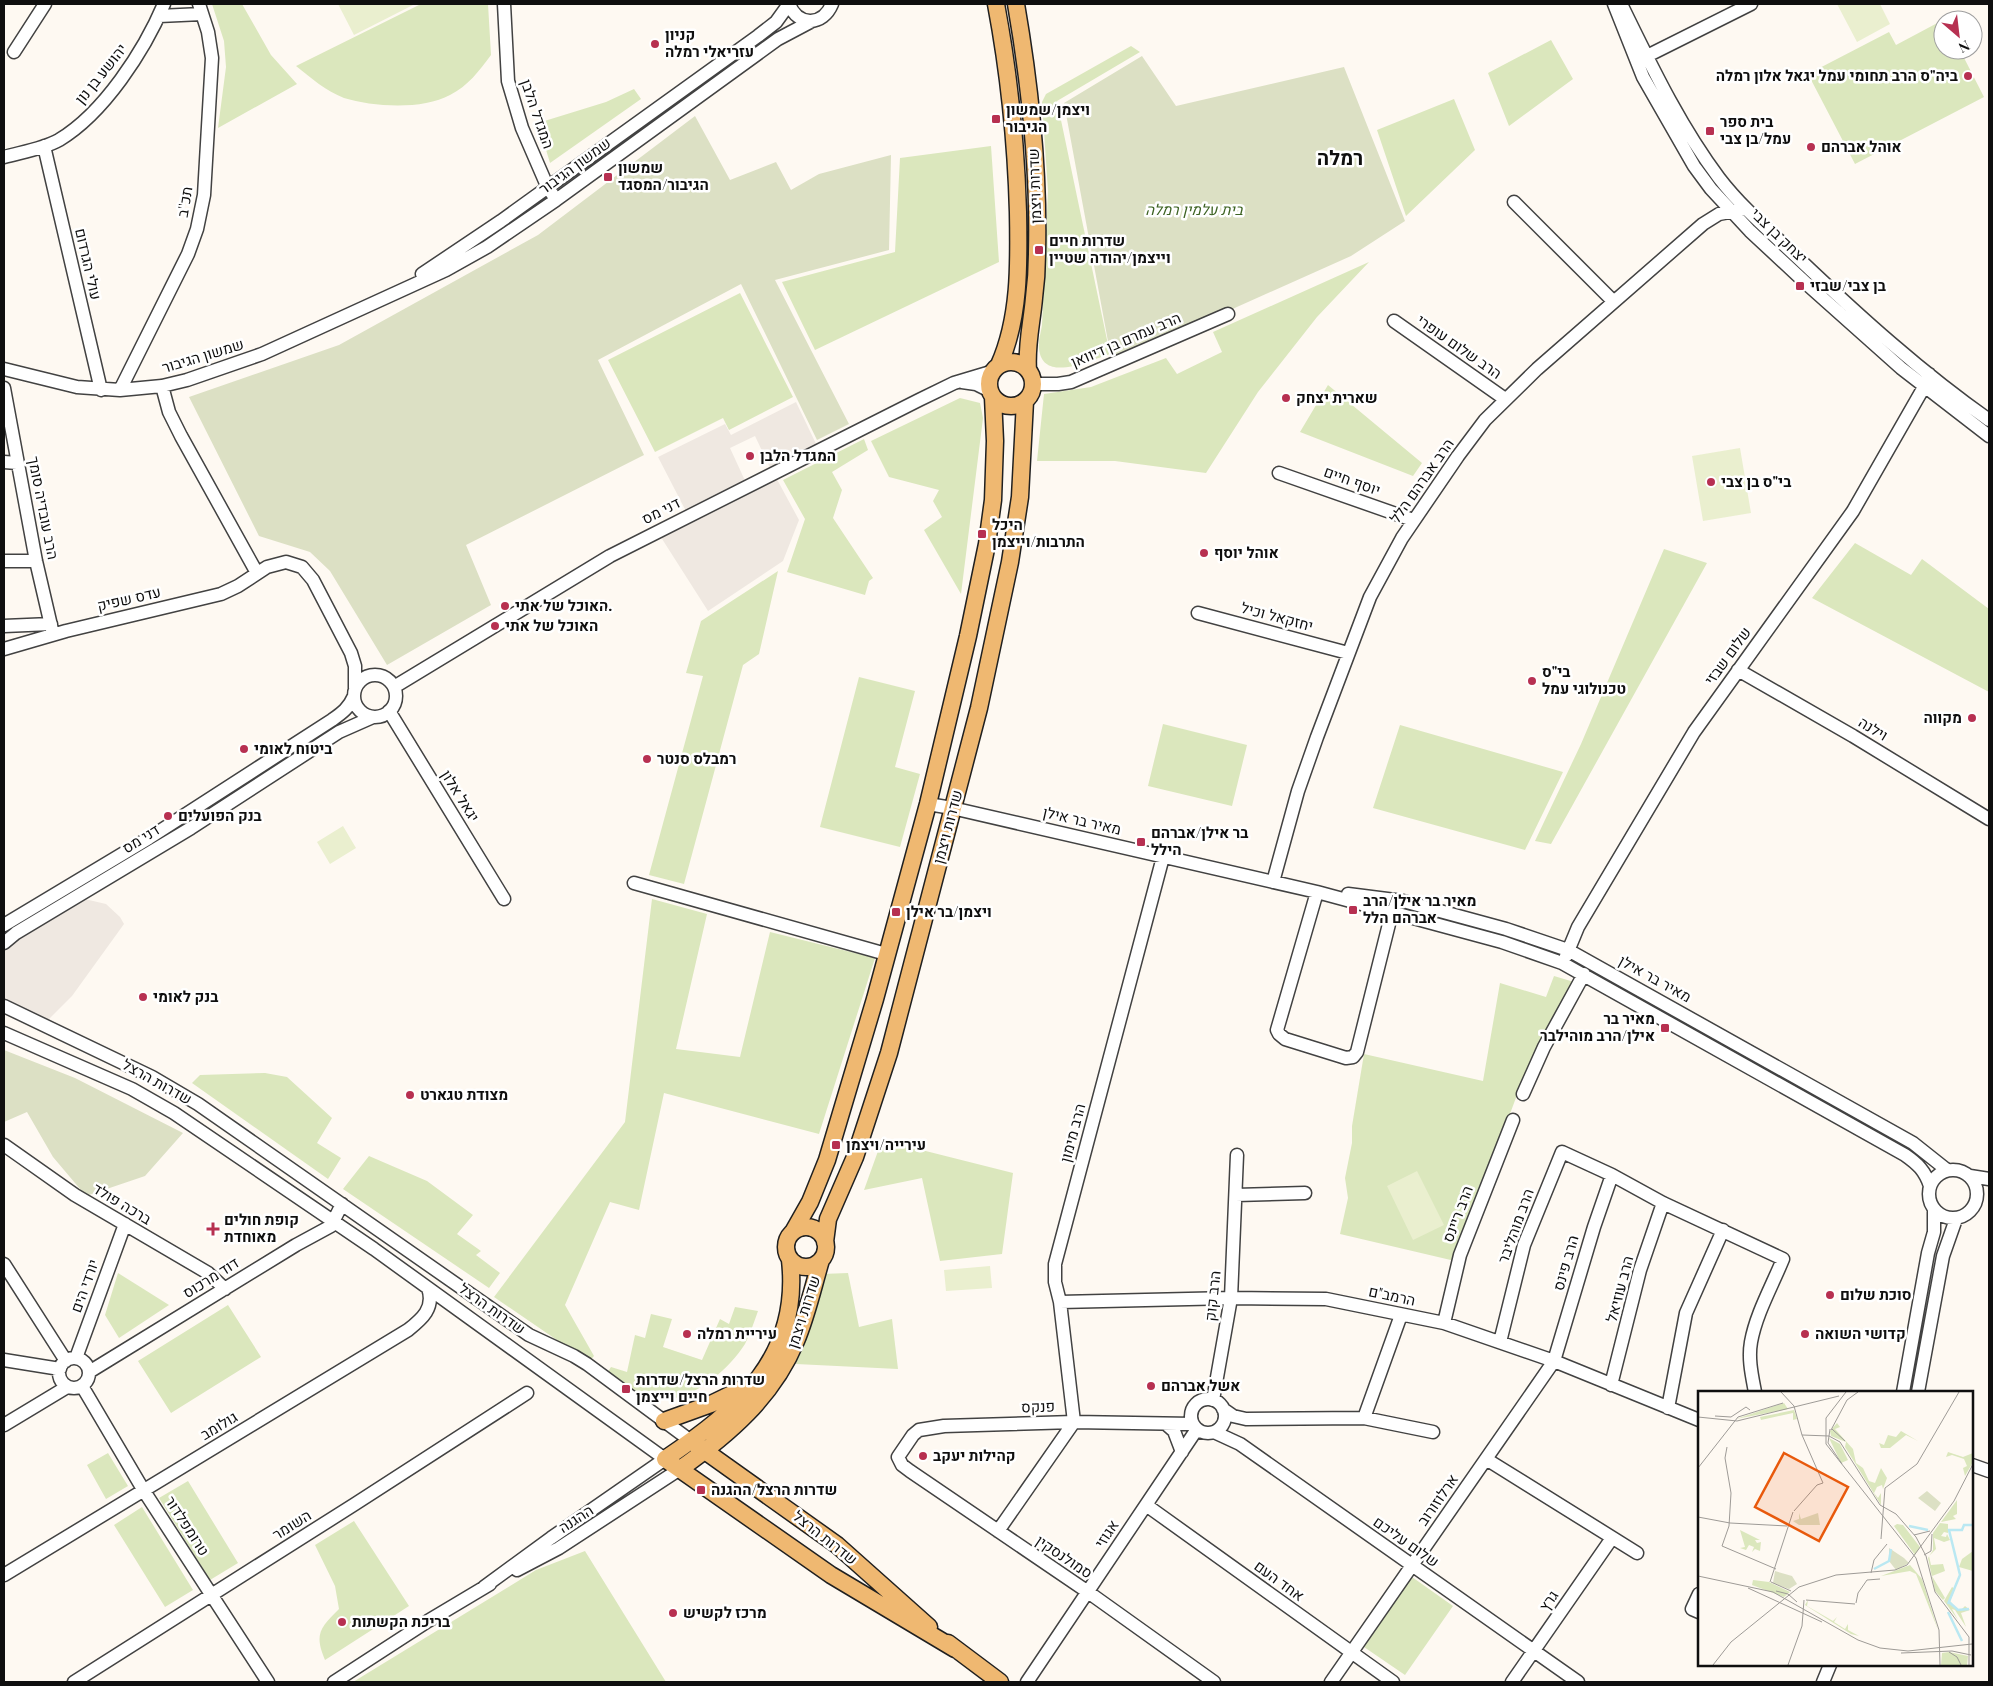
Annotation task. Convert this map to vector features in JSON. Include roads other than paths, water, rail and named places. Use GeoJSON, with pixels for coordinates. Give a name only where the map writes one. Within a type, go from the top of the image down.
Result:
{"type":"FeatureCollection","features":[{"type":"Feature","properties":{"kind":"main road","name":"שדרות ויצמן"},"geometry":{"type":"LineString","coordinates":[[996,4],[1010,95],[1017,164],[1019,252],[1016,296],[1010,339],[996,368]]}},
{"type":"Feature","properties":{"kind":"main road","name":"שדרות ויצמן"},"geometry":{"type":"LineString","coordinates":[[1016,4],[1029,93],[1036,163],[1037,252],[1027,357],[1030,377]]}},
{"type":"Feature","properties":{"kind":"main road"},"geometry":{"type":"LineString","coordinates":[[1005,363],[1017,363],[1030,377],[1030,396],[1025,401],[1012,406],[1005,405],[992,394],[989,384],[996,368],[1005,363]]}},
{"type":"Feature","properties":{"kind":"main road","name":"שדרות ויצמן"},"geometry":{"type":"LineString","coordinates":[[793,1232],[810,1202],[827,1160],[875,999],[928,804],[968,636],[987,544],[993,500],[995,442],[992,394]]}},
{"type":"Feature","properties":{"kind":"main road","name":"שדרות ויצמן"},"geometry":{"type":"LineString","coordinates":[[825,1242],[828,1219],[855,1157],[889,1053],[979,708],[1010,562],[1020,497],[1025,401]]}},
{"type":"Feature","properties":{"kind":"main road"},"geometry":{"type":"LineString","coordinates":[[806,1227],[812,1228],[822,1236],[825,1242],[824,1255],[821,1260],[816,1264],[805,1267],[799,1266],[790,1260],[786,1250],[786,1244],[793,1232],[806,1227]]}},
{"type":"Feature","properties":{"kind":"main road","name":"שדרות ויצמן"},"geometry":{"type":"LineString","coordinates":[[665,1459],[691,1441],[734,1405],[760,1378],[779,1342],[790,1308],[792,1287],[790,1260]]}},
{"type":"Feature","properties":{"kind":"main road","name":"שדרות ויצמן"},"geometry":{"type":"LineString","coordinates":[[680,1469],[705,1452],[734,1427],[759,1402],[778,1374],[796,1340],[821,1260]]}},
{"type":"Feature","properties":{"kind":"main road"},"geometry":{"type":"LineString","coordinates":[[664,1421],[729,1396],[760,1378]]}},
{"type":"Feature","properties":{"kind":"main road","name":"שדרות הרצל"},"geometry":{"type":"LineString","coordinates":[[691,1441],[837,1545],[955,1650]]}},
{"type":"Feature","properties":{"kind":"main road","name":"שדרות הרצל"},"geometry":{"type":"LineString","coordinates":[[665,1459],[832,1575],[955,1650],[1000,1682]]}},
{"type":"Feature","properties":{"kind":"street"},"geometry":{"type":"LineString","coordinates":[[14,52],[45,4]]}},
{"type":"Feature","properties":{"kind":"street","name":"יהושע בן נון"},"geometry":{"type":"LineString","coordinates":[[4,157],[59,140],[100,105],[125,75],[143,46],[164,4]]}},
{"type":"Feature","properties":{"kind":"street","name":"המגדל הלבן"},"geometry":{"type":"LineString","coordinates":[[504,4],[508,82],[522,128],[548,188],[556,200]]}},
{"type":"Feature","properties":{"kind":"street"},"geometry":{"type":"LineString","coordinates":[[789,4],[795,15],[812,21]]}},
{"type":"Feature","properties":{"kind":"street","name":"שמשון הגיבור"},"geometry":{"type":"LineString","coordinates":[[346,316],[386,296],[429,270],[548,188],[758,36],[776,22],[789,4]]}},
{"type":"Feature","properties":{"kind":"street"},"geometry":{"type":"LineString","coordinates":[[825,16],[832,4]]}},
{"type":"Feature","properties":{"kind":"street"},"geometry":{"type":"LineString","coordinates":[[825,16],[843,4]]}},
{"type":"Feature","properties":{"kind":"street","name":"יצחק בן צבי"},"geometry":{"type":"LineString","coordinates":[[1614,4],[1641,59],[1705,159],[1720,180],[1746,209],[1817,277],[1929,374],[1989,420]]}},
{"type":"Feature","properties":{"kind":"street","name":"יצחק בן צבי"},"geometry":{"type":"LineString","coordinates":[[1621,4],[1658,106],[1694,166],[1711,189],[1730,211],[1809,286],[1924,387],[1989,436]]}},
{"type":"Feature","properties":{"kind":"street"},"geometry":{"type":"LineString","coordinates":[[1641,59],[1751,4]]}},
{"type":"Feature","properties":{"kind":"street"},"geometry":{"type":"LineString","coordinates":[[159,16],[201,9]]}},
{"type":"Feature","properties":{"kind":"street","name":"תכ''ב"},"geometry":{"type":"LineString","coordinates":[[120,390],[188,254],[201,214],[204,195],[212,58],[208,32],[201,9]]}},
{"type":"Feature","properties":{"kind":"street","name":"שמשון הגיבור"},"geometry":{"type":"LineString","coordinates":[[4,369],[77,387],[120,390],[162,386],[194,378],[262,354],[463,261],[556,200],[778,40],[793,30],[825,16]]}},
{"type":"Feature","properties":{"kind":"street","name":"עולי הגרדום"},"geometry":{"type":"LineString","coordinates":[[44,146],[101,390]]}},
{"type":"Feature","properties":{"kind":"street"},"geometry":{"type":"LineString","coordinates":[[1514,202],[1613,301]]}},
{"type":"Feature","properties":{"kind":"street","name":"הרב אברהם הלל"},"geometry":{"type":"LineString","coordinates":[[1274,882],[1298,790],[1348,653],[1370,597],[1413,520],[1485,420],[1505,399],[1613,301],[1703,224],[1719,214],[1746,209]]}},
{"type":"Feature","properties":{"kind":"street","name":"הרב עמרם בן דיוואן"},"geometry":{"type":"LineString","coordinates":[[1030,377],[1058,384],[1071,382],[1228,314]]}},
{"type":"Feature","properties":{"kind":"street","name":"הרב שלום עופרי"},"geometry":{"type":"LineString","coordinates":[[1394,321],[1505,399]]}},
{"type":"Feature","properties":{"kind":"street","name":"דני מס"},"geometry":{"type":"LineString","coordinates":[[394,687],[610,556],[773,472],[954,383],[996,368]]}},
{"type":"Feature","properties":{"kind":"street","name":"שלום שבזי"},"geometry":{"type":"LineString","coordinates":[[1562,963],[1578,927],[1694,732],[1853,512],[1924,387],[1929,374]]}},
{"type":"Feature","properties":{"kind":"street"},"geometry":{"type":"LineString","coordinates":[[954,383],[976,384],[992,394]]}},
{"type":"Feature","properties":{"kind":"street"},"geometry":{"type":"LineString","coordinates":[[162,386],[169,412],[181,436],[257,573]]}},
{"type":"Feature","properties":{"kind":"street","name":"הרב עובדיה סומך"},"geometry":{"type":"LineString","coordinates":[[4,388],[36,561],[52,629]]}},
{"type":"Feature","properties":{"kind":"street"},"geometry":{"type":"LineString","coordinates":[[4,462],[17,463]]}},
{"type":"Feature","properties":{"kind":"street","name":"יוסף חיים"},"geometry":{"type":"LineString","coordinates":[[1279,473],[1413,520]]}},
{"type":"Feature","properties":{"kind":"street"},"geometry":{"type":"LineString","coordinates":[[4,561],[36,561]]}},
{"type":"Feature","properties":{"kind":"street","name":"עדס שפיק"},"geometry":{"type":"LineString","coordinates":[[4,649],[52,629],[221,594],[238,586],[267,567],[286,562],[302,567],[313,580],[351,653]]}},
{"type":"Feature","properties":{"kind":"street","name":"יחזקאל וכיל"},"geometry":{"type":"LineString","coordinates":[[1198,613],[1348,653]]}},
{"type":"Feature","properties":{"kind":"street"},"geometry":{"type":"LineString","coordinates":[[4,626],[52,629]]}},
{"type":"Feature","properties":{"kind":"street"},"geometry":{"type":"LineString","coordinates":[[351,653],[371,671],[386,678],[394,687],[395,702],[389,711],[380,716],[373,717],[360,711],[356,705],[354,666],[351,653]]}},
{"type":"Feature","properties":{"kind":"street","name":"וילנה"},"geometry":{"type":"LineString","coordinates":[[1738,670],[1853,736],[1989,819]]}},
{"type":"Feature","properties":{"kind":"street"},"geometry":{"type":"LineString","coordinates":[[354,692],[359,682],[364,678],[379,675]]}},
{"type":"Feature","properties":{"kind":"street","name":"דני מס"},"geometry":{"type":"LineString","coordinates":[[4,925],[183,816],[332,720],[351,704],[354,692]]}},
{"type":"Feature","properties":{"kind":"street","name":"יגאל אלון"},"geometry":{"type":"LineString","coordinates":[[389,711],[504,899]]}},
{"type":"Feature","properties":{"kind":"street","name":"דני מס"},"geometry":{"type":"LineString","coordinates":[[4,943],[16,933],[191,828],[338,732],[373,717]]}},
{"type":"Feature","properties":{"kind":"street","name":"מאיר בר אילן"},"geometry":{"type":"LineString","coordinates":[[928,804],[1316,892],[1502,942],[1562,963],[1906,1155],[1920,1166],[1926,1174],[1930,1186]]}},
{"type":"Feature","properties":{"kind":"street","name":"הרב מימון"},"geometry":{"type":"LineString","coordinates":[[1074,1422],[1060,1302],[1055,1282],[1055,1264],[1163,857]]}},
{"type":"Feature","properties":{"kind":"street"},"geometry":{"type":"LineString","coordinates":[[634,884],[886,954]]}},
{"type":"Feature","properties":{"kind":"street"},"geometry":{"type":"LineString","coordinates":[[1316,892],[1277,1030],[1285,1039],[1346,1058],[1353,1057],[1356,1052],[1392,912]]}},
{"type":"Feature","properties":{"kind":"street","name":"מאיר בר אילן"},"geometry":{"type":"LineString","coordinates":[[1316,892],[1351,894],[1403,902],[1506,929],[1568,950],[1913,1143],[1947,1170]]}},
{"type":"Feature","properties":{"kind":"street"},"geometry":{"type":"LineString","coordinates":[[1523,1094],[1544,1047],[1584,974]]}},
{"type":"Feature","properties":{"kind":"street","name":"שדרות הרצל"},"geometry":{"type":"LineString","coordinates":[[4,1006],[134,1068],[171,1088],[228,1125],[528,1335],[574,1356],[691,1441]]}},
{"type":"Feature","properties":{"kind":"street","name":"שדרות הרצל"},"geometry":{"type":"LineString","coordinates":[[4,1033],[112,1079],[158,1103],[428,1288],[665,1459]]}},
{"type":"Feature","properties":{"kind":"street","name":"הרב ריינס"},"geometry":{"type":"LineString","coordinates":[[1444,1323],[1460,1255],[1513,1120]]}},
{"type":"Feature","properties":{"kind":"street","name":"ברכה פולד"},"geometry":{"type":"LineString","coordinates":[[4,1145],[75,1195],[208,1274],[225,1289]]}},
{"type":"Feature","properties":{"kind":"street","name":"הרב מוהליבר"},"geometry":{"type":"LineString","coordinates":[[1500,1342],[1524,1245],[1562,1152],[1612,1175]]}},
{"type":"Feature","properties":{"kind":"street","name":"הרב קוק"},"geometry":{"type":"LineString","coordinates":[[1213,1400],[1231,1298],[1237,1155]]}},
{"type":"Feature","properties":{"kind":"street"},"geometry":{"type":"LineString","coordinates":[[1989,1179],[1970,1176],[1955,1170],[1947,1170],[1934,1179],[1930,1186],[1930,1202],[1940,1215],[1956,1219],[1964,1216],[1989,1197]]}},
{"type":"Feature","properties":{"kind":"street"},"geometry":{"type":"LineString","coordinates":[[1612,1175],[1663,1203],[1783,1259],[1756,1325],[1751,1343],[1751,1374],[1755,1391]]}},
{"type":"Feature","properties":{"kind":"street","name":"הרב פינס"},"geometry":{"type":"LineString","coordinates":[[1554,1361],[1594,1227],[1612,1175]]}},
{"type":"Feature","properties":{"kind":"street"},"geometry":{"type":"LineString","coordinates":[[1970,1176],[1978,1189],[1976,1205]]}},
{"type":"Feature","properties":{"kind":"street"},"geometry":{"type":"LineString","coordinates":[[1236,1195],[1305,1193]]}},
{"type":"Feature","properties":{"kind":"street","name":"הרב עוזיאל"},"geometry":{"type":"LineString","coordinates":[[1611,1385],[1640,1270],[1663,1203]]}},
{"type":"Feature","properties":{"kind":"street","name":"דוד מרכוס"},"geometry":{"type":"LineString","coordinates":[[89,1372],[296,1245],[328,1228],[342,1204]]}},
{"type":"Feature","properties":{"kind":"street"},"geometry":{"type":"LineString","coordinates":[[1903,1391],[1928,1253],[1934,1232],[1934,1209]]}},
{"type":"Feature","properties":{"kind":"street"},"geometry":{"type":"LineString","coordinates":[[1918,1391],[1943,1256],[1956,1219]]}},
{"type":"Feature","properties":{"kind":"street","name":"יורדי הים"},"geometry":{"type":"LineString","coordinates":[[67,1363],[125,1224]]}},
{"type":"Feature","properties":{"kind":"street"},"geometry":{"type":"LineString","coordinates":[[1668,1408],[1686,1313],[1723,1230]]}},
{"type":"Feature","properties":{"kind":"street"},"geometry":{"type":"LineString","coordinates":[[4,1264],[67,1363]]}},
{"type":"Feature","properties":{"kind":"street","name":"גולומב"},"geometry":{"type":"LineString","coordinates":[[4,1575],[408,1330],[426,1313],[430,1300],[428,1288]]}},
{"type":"Feature","properties":{"kind":"street","name":"הרמב\"ם"},"geometry":{"type":"LineString","coordinates":[[1060,1302],[1231,1298],[1326,1299],[1444,1323],[1554,1361],[1698,1420]]}},
{"type":"Feature","properties":{"kind":"street"},"geometry":{"type":"LineString","coordinates":[[1364,1418],[1401,1315]]}},
{"type":"Feature","properties":{"kind":"street"},"geometry":{"type":"LineString","coordinates":[[4,1360],[85,1363],[89,1372],[87,1381],[82,1386],[67,1387],[4,1425]]}},
{"type":"Feature","properties":{"kind":"street","name":"ארלוזורוב"},"geometry":{"type":"LineString","coordinates":[[1331,1682],[1554,1361]]}},
{"type":"Feature","properties":{"kind":"street"},"geometry":{"type":"LineString","coordinates":[[67,1363],[60,1379],[67,1387]]}},
{"type":"Feature","properties":{"kind":"street","name":"טרומפלדור"},"geometry":{"type":"LineString","coordinates":[[82,1386],[144,1490],[268,1682]]}},
{"type":"Feature","properties":{"kind":"street","name":"השומר"},"geometry":{"type":"LineString","coordinates":[[74,1682],[527,1392]]}},
{"type":"Feature","properties":{"kind":"street"},"geometry":{"type":"LineString","coordinates":[[1223,1409],[1224,1420],[1222,1426],[1214,1432],[1208,1433],[1195,1427],[1191,1413],[1196,1404],[1213,1400],[1233,1416],[1246,1419],[1364,1418],[1432,1432]]}},
{"type":"Feature","properties":{"kind":"street"},"geometry":{"type":"LineString","coordinates":[[998,1531],[1074,1422]]}},
{"type":"Feature","properties":{"kind":"street","name":"פנקס"},"geometry":{"type":"LineString","coordinates":[[898,1457],[913,1435],[919,1430],[944,1426],[1074,1422],[1166,1424],[1195,1427]]}},
{"type":"Feature","properties":{"kind":"street"},"geometry":{"type":"LineString","coordinates":[[1166,1424],[1174,1432],[1182,1452]]}},
{"type":"Feature","properties":{"kind":"street","name":"אגוזי"},"geometry":{"type":"LineString","coordinates":[[1027,1682],[1182,1452],[1195,1427]]}},
{"type":"Feature","properties":{"kind":"street","name":"שלום עליכם"},"geometry":{"type":"LineString","coordinates":[[1214,1432],[1240,1444],[1578,1682]]}},
{"type":"Feature","properties":{"kind":"street","name":"סמולנסקין"},"geometry":{"type":"LineString","coordinates":[[898,1457],[902,1465],[910,1472],[1088,1592],[1214,1682]]}},
{"type":"Feature","properties":{"kind":"street","name":"ההגנה"},"geometry":{"type":"LineString","coordinates":[[484,1587],[550,1538],[665,1459]]}},
{"type":"Feature","properties":{"kind":"street"},"geometry":{"type":"LineString","coordinates":[[1486,1459],[1637,1553]]}},
{"type":"Feature","properties":{"kind":"street"},"geometry":{"type":"LineString","coordinates":[[1973,1465],[1989,1471]]}},
{"type":"Feature","properties":{"kind":"street","name":"ההגנה"},"geometry":{"type":"LineString","coordinates":[[334,1682],[484,1587],[560,1548],[680,1469]]}},
{"type":"Feature","properties":{"kind":"street","name":"אחד העם"},"geometry":{"type":"LineString","coordinates":[[1146,1505],[1393,1682]]}},
{"type":"Feature","properties":{"kind":"street","name":"גרץ"},"geometry":{"type":"LineString","coordinates":[[1512,1682],[1612,1538]]}},
{"type":"Feature","properties":{"kind":"street"},"geometry":{"type":"LineString","coordinates":[[1698,1596],[1692,1609],[1698,1612]]}},
{"type":"Feature","properties":{"kind":"street"},"geometry":{"type":"LineString","coordinates":[[1823,1682],[1830,1666]]}},
{"type":"Feature","properties":{"kind":"place","name":"קניון עזריאלי רמלה"},"geometry":{"type":"Point","coordinates":[655,44]}},
{"type":"Feature","properties":{"kind":"place","name":"ביה\"ס הרב תחומי עמל יגאל אלון רמלה"},"geometry":{"type":"Point","coordinates":[1968,76]}},
{"type":"Feature","properties":{"kind":"place","name":"ויצמן/שמשון הגיבור"},"geometry":{"type":"Point","coordinates":[996,119]}},
{"type":"Feature","properties":{"kind":"place","name":"בית ספר עמל/בן צבי"},"geometry":{"type":"Point","coordinates":[1710,131]}},
{"type":"Feature","properties":{"kind":"place","name":"אוהל אברהם"},"geometry":{"type":"Point","coordinates":[1811,147]}},
{"type":"Feature","properties":{"kind":"place","name":"שמשון הגיבור/המסגד"},"geometry":{"type":"Point","coordinates":[608,177]}},
{"type":"Feature","properties":{"kind":"place","name":"שדרות חיים וייצמן/יהודה שטיין"},"geometry":{"type":"Point","coordinates":[1039,250]}},
{"type":"Feature","properties":{"kind":"place","name":"בן צבי/שבזי"},"geometry":{"type":"Point","coordinates":[1800,286]}},
{"type":"Feature","properties":{"kind":"place","name":"שארית יצחק"},"geometry":{"type":"Point","coordinates":[1286,398]}},
{"type":"Feature","properties":{"kind":"place","name":"המגדל הלבן"},"geometry":{"type":"Point","coordinates":[750,456]}},
{"type":"Feature","properties":{"kind":"place","name":"בי\"ס בן צבי"},"geometry":{"type":"Point","coordinates":[1711,482]}},
{"type":"Feature","properties":{"kind":"place","name":"היכל התרבות/וייצמן"},"geometry":{"type":"Point","coordinates":[982,534]}},
{"type":"Feature","properties":{"kind":"place","name":"אוהל יוסף"},"geometry":{"type":"Point","coordinates":[1204,553]}},
{"type":"Feature","properties":{"kind":"place","name":"האוכל של אתי."},"geometry":{"type":"Point","coordinates":[505,606]}},
{"type":"Feature","properties":{"kind":"place","name":"האוכל של אתי"},"geometry":{"type":"Point","coordinates":[495,626]}},
{"type":"Feature","properties":{"kind":"place","name":"בי\"ס טכנולוגי עמל"},"geometry":{"type":"Point","coordinates":[1532,681]}},
{"type":"Feature","properties":{"kind":"place","name":"מקווה"},"geometry":{"type":"Point","coordinates":[1972,718]}},
{"type":"Feature","properties":{"kind":"place","name":"ביטוח לאומי"},"geometry":{"type":"Point","coordinates":[244,749]}},
{"type":"Feature","properties":{"kind":"place","name":"רמבלס סנטר"},"geometry":{"type":"Point","coordinates":[647,759]}},
{"type":"Feature","properties":{"kind":"place","name":"בנק הפועלים"},"geometry":{"type":"Point","coordinates":[168,816]}},
{"type":"Feature","properties":{"kind":"place","name":"בר אילן/אברהם הילל"},"geometry":{"type":"Point","coordinates":[1141,842]}},
{"type":"Feature","properties":{"kind":"place","name":"מאיר בר אילן/הרב אברהם הלל"},"geometry":{"type":"Point","coordinates":[1353,910]}},
{"type":"Feature","properties":{"kind":"place","name":"ויצמן/בר אילן"},"geometry":{"type":"Point","coordinates":[896,912]}},
{"type":"Feature","properties":{"kind":"place","name":"בנק לאומי"},"geometry":{"type":"Point","coordinates":[143,997]}},
{"type":"Feature","properties":{"kind":"place","name":"מאיר בר אילן/הרב מוהילבר"},"geometry":{"type":"Point","coordinates":[1665,1028]}},
{"type":"Feature","properties":{"kind":"place","name":"מצודת טגארט"},"geometry":{"type":"Point","coordinates":[410,1095]}},
{"type":"Feature","properties":{"kind":"place","name":"עירייה/ויצמן"},"geometry":{"type":"Point","coordinates":[836,1145]}},
{"type":"Feature","properties":{"kind":"place","name":"קופת חולים מאוחדת"},"geometry":{"type":"Point","coordinates":[213,1229]}},
{"type":"Feature","properties":{"kind":"place","name":"סוכת שלום"},"geometry":{"type":"Point","coordinates":[1830,1295]}},
{"type":"Feature","properties":{"kind":"place","name":"עיריית רמלה"},"geometry":{"type":"Point","coordinates":[687,1334]}},
{"type":"Feature","properties":{"kind":"place","name":"קדושי השואה"},"geometry":{"type":"Point","coordinates":[1805,1334]}},
{"type":"Feature","properties":{"kind":"place","name":"אשל אברהם"},"geometry":{"type":"Point","coordinates":[1151,1386]}},
{"type":"Feature","properties":{"kind":"place","name":"שדרות הרצל/שדרות חיים וייצמן"},"geometry":{"type":"Point","coordinates":[626,1389]}},
{"type":"Feature","properties":{"kind":"place","name":"קהילות יעקב"},"geometry":{"type":"Point","coordinates":[923,1456]}},
{"type":"Feature","properties":{"kind":"place","name":"שדרות הרצל/ההגנה"},"geometry":{"type":"Point","coordinates":[701,1490]}},
{"type":"Feature","properties":{"kind":"place","name":"מרכז לקשיש"},"geometry":{"type":"Point","coordinates":[673,1613]}},
{"type":"Feature","properties":{"kind":"place","name":"בריכת הקשתות"},"geometry":{"type":"Point","coordinates":[342,1622]}},
{"type":"Feature","properties":{"kind":"district","name":"רמלה"},"geometry":{"type":"Point","coordinates":[1340,158]}},
{"type":"Feature","properties":{"kind":"park label","name":"בית עלמין רמלה"},"geometry":{"type":"Point","coordinates":[1194,210]}}]}
